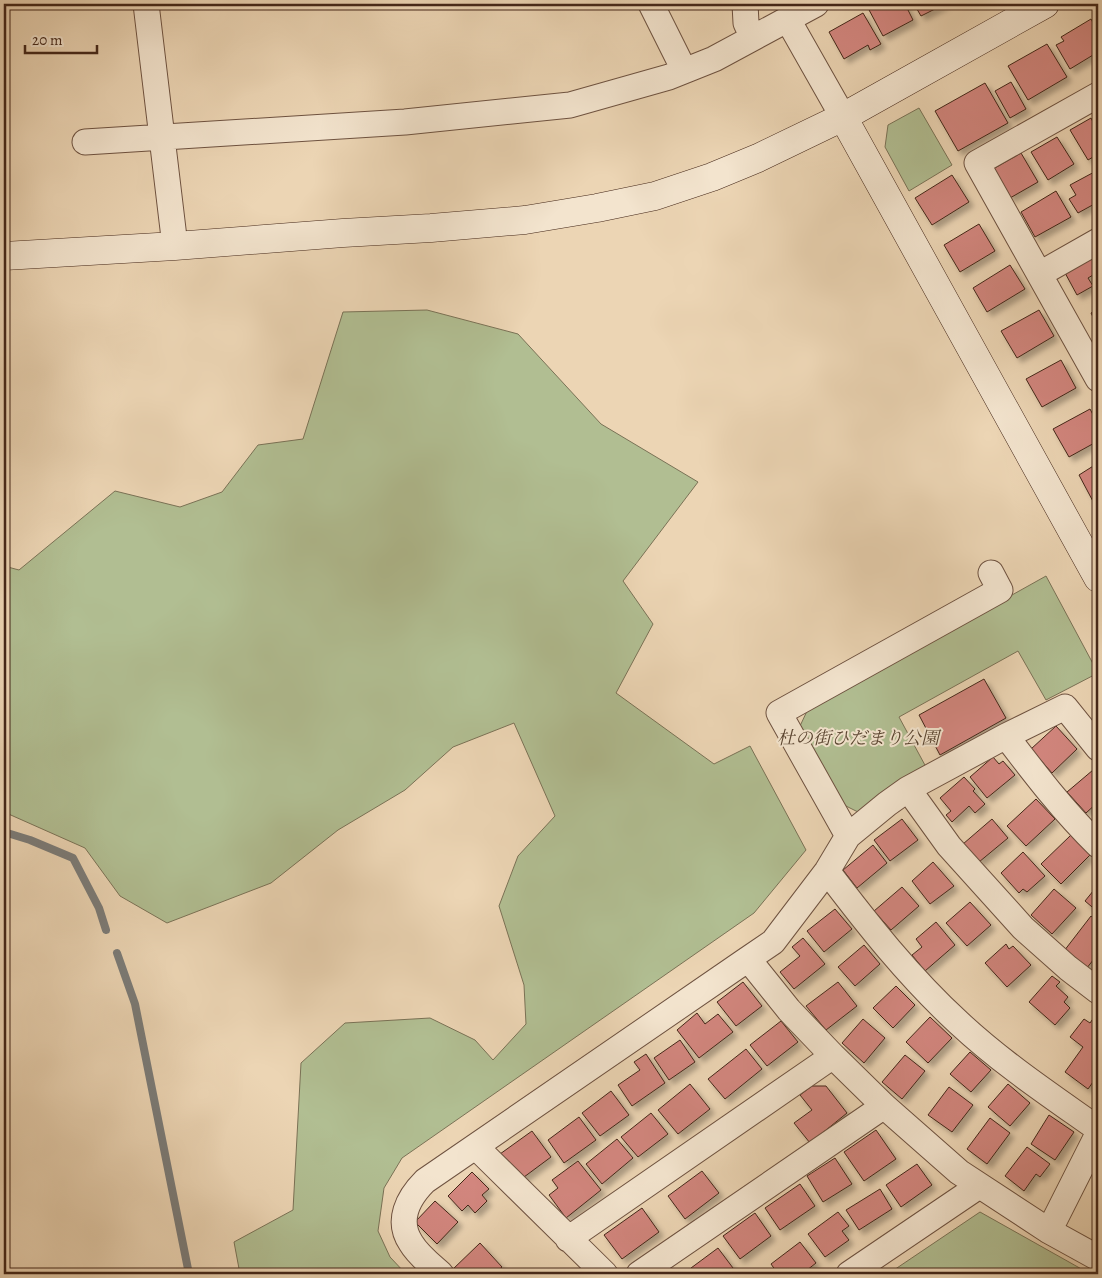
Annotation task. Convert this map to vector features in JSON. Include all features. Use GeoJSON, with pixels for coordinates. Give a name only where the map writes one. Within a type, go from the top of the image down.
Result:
{"type":"FeatureCollection","features":[{"type":"Feature","properties":{"kind":"street"},"geometry":{"type":"LineString","coordinates":[[151,4],[175,246]]}},
{"type":"Feature","properties":{"kind":"street"},"geometry":{"type":"LineString","coordinates":[[651,4],[684,70]]}},
{"type":"Feature","properties":{"kind":"street"},"geometry":{"type":"LineString","coordinates":[[744,4],[746,23],[753,38]]}},
{"type":"Feature","properties":{"kind":"street"},"geometry":{"type":"LineString","coordinates":[[85,142],[405,122],[570,105],[669,77],[714,59],[816,4]]}},
{"type":"Feature","properties":{"kind":"street"},"geometry":{"type":"LineString","coordinates":[[4,256],[175,246],[343,232],[431,228],[515,221],[597,208],[654,196],[712,177],[758,158],[843,117],[1045,4]]}},
{"type":"Feature","properties":{"kind":"street"},"geometry":{"type":"LineString","coordinates":[[788,20],[1098,578]]}},
{"type":"Feature","properties":{"kind":"street"},"geometry":{"type":"LineString","coordinates":[[1098,95],[977,163],[1098,379]]}},
{"type":"Feature","properties":{"kind":"street"},"geometry":{"type":"LineString","coordinates":[[1040,274],[1098,241]]}},
{"type":"Feature","properties":{"kind":"street"},"geometry":{"type":"LineString","coordinates":[[848,836],[779,713],[1000,590],[991,573]]}},
{"type":"Feature","properties":{"kind":"street"},"geometry":{"type":"LineString","coordinates":[[441,1274],[411,1244],[406,1235],[404,1220],[407,1204],[415,1191],[425,1181],[773,942],[827,871],[848,836],[887,804],[908,789],[1006,736],[1065,707],[1098,748]]}},
{"type":"Feature","properties":{"kind":"street"},"geometry":{"type":"LineString","coordinates":[[1006,736],[1041,782],[1098,845]]}},
{"type":"Feature","properties":{"kind":"street"},"geometry":{"type":"LineString","coordinates":[[908,789],[949,846],[1023,928],[1068,968],[1098,991]]}},
{"type":"Feature","properties":{"kind":"street"},"geometry":{"type":"LineString","coordinates":[[827,871],[878,938],[928,993],[959,1023],[1031,1083],[1098,1129]]}},
{"type":"Feature","properties":{"kind":"street"},"geometry":{"type":"LineString","coordinates":[[748,960],[789,1010],[833,1056],[884,1106],[959,1172],[1049,1231],[1098,1258]]}},
{"type":"Feature","properties":{"kind":"street"},"geometry":{"type":"LineString","coordinates":[[568,1239],[833,1056]]}},
{"type":"Feature","properties":{"kind":"street"},"geometry":{"type":"LineString","coordinates":[[639,1274],[884,1106]]}},
{"type":"Feature","properties":{"kind":"street"},"geometry":{"type":"LineString","coordinates":[[1049,1231],[1098,1134]]}},
{"type":"Feature","properties":{"kind":"street"},"geometry":{"type":"LineString","coordinates":[[476,1147],[605,1274]]}},
{"type":"Feature","properties":{"kind":"street"},"geometry":{"type":"LineString","coordinates":[[849,1274],[979,1186]]}},
{"type":"Feature","properties":{"kind":"green space"},"geometry":{"type":"Polygon","coordinates":[[[919,108],[952,165],[909,191],[885,147],[888,125],[919,108]]]}},
{"type":"Feature","properties":{"kind":"green space"},"geometry":{"type":"Polygon","coordinates":[[[427,310],[518,334],[601,424],[698,482],[623,581],[653,624],[616,693],[714,764],[750,746],[806,850],[754,913],[402,1158],[384,1188],[378,1231],[390,1257],[406,1274],[240,1274],[234,1242],[293,1210],[301,1063],[345,1023],[430,1018],[475,1040],[493,1060],[526,1024],[524,985],[499,906],[518,856],[555,816],[514,723],[453,747],[405,790],[338,830],[271,883],[167,923],[120,896],[85,848],[4,812],[4,566],[19,570],[115,491],[180,507],[222,492],[258,445],[303,439],[343,312],[427,310]]]}},
{"type":"Feature","properties":{"kind":"green space","name":"杜の街ひだまり公園"},"geometry":{"type":"Polygon","coordinates":[[[1046,576],[1098,673],[1046,700],[1018,651],[899,717],[926,767],[867,808],[858,812],[844,805],[800,726],[808,709],[1046,576]]]}},
{"type":"Feature","properties":{"kind":"green space"},"geometry":{"type":"Polygon","coordinates":[[[980,1212],[1085,1271],[1084,1274],[888,1274],[980,1212]]]}},
{"type":"Feature","properties":{"kind":"building"},"geometry":{"type":"Polygon","coordinates":[[[876,4],[905,4],[913,20],[883,36],[868,8],[876,4]]]}},
{"type":"Feature","properties":{"kind":"building"},"geometry":{"type":"Polygon","coordinates":[[[914,4],[945,4],[921,16],[914,4]]]}},
{"type":"Feature","properties":{"kind":"building"},"geometry":{"type":"Polygon","coordinates":[[[863,13],[881,44],[870,50],[868,45],[844,59],[829,32],[863,13]]]}},
{"type":"Feature","properties":{"kind":"building"},"geometry":{"type":"Polygon","coordinates":[[[1091,19],[1098,32],[1098,52],[1070,69],[1056,45],[1064,41],[1061,37],[1091,19]]]}},
{"type":"Feature","properties":{"kind":"building"},"geometry":{"type":"Polygon","coordinates":[[[1047,44],[1067,77],[1028,100],[1008,66],[1047,44]]]}},
{"type":"Feature","properties":{"kind":"building"},"geometry":{"type":"Polygon","coordinates":[[[1011,82],[1026,109],[1010,118],[995,91],[1011,82]]]}},
{"type":"Feature","properties":{"kind":"building"},"geometry":{"type":"Polygon","coordinates":[[[985,83],[1008,123],[958,151],[935,111],[985,83]]]}},
{"type":"Feature","properties":{"kind":"building"},"geometry":{"type":"Polygon","coordinates":[[[1091,118],[1095,126],[1098,124],[1098,154],[1088,160],[1070,130],[1091,118]]]}},
{"type":"Feature","properties":{"kind":"building"},"geometry":{"type":"Polygon","coordinates":[[[1057,137],[1074,164],[1048,180],[1031,152],[1057,137]]]}},
{"type":"Feature","properties":{"kind":"building"},"geometry":{"type":"Polygon","coordinates":[[[1021,153],[1038,182],[1010,198],[993,169],[1021,153]]]}},
{"type":"Feature","properties":{"kind":"building"},"geometry":{"type":"Polygon","coordinates":[[[1098,170],[1098,202],[1078,213],[1069,199],[1076,195],[1070,185],[1098,170]]]}},
{"type":"Feature","properties":{"kind":"building"},"geometry":{"type":"Polygon","coordinates":[[[952,175],[969,202],[932,225],[915,198],[952,175]]]}},
{"type":"Feature","properties":{"kind":"building"},"geometry":{"type":"Polygon","coordinates":[[[1056,191],[1071,217],[1035,237],[1021,212],[1056,191]]]}},
{"type":"Feature","properties":{"kind":"building"},"geometry":{"type":"Polygon","coordinates":[[[979,224],[995,251],[960,272],[944,245],[979,224]]]}},
{"type":"Feature","properties":{"kind":"building"},"geometry":{"type":"Polygon","coordinates":[[[1098,255],[1098,272],[1088,278],[1093,286],[1077,295],[1064,271],[1098,255]]]}},
{"type":"Feature","properties":{"kind":"building"},"geometry":{"type":"Polygon","coordinates":[[[1010,265],[1025,289],[987,312],[973,288],[1010,265]]]}},
{"type":"Feature","properties":{"kind":"building"},"geometry":{"type":"Polygon","coordinates":[[[1098,309],[1098,327],[1091,313],[1098,309]]]}},
{"type":"Feature","properties":{"kind":"building"},"geometry":{"type":"Polygon","coordinates":[[[1039,310],[1054,336],[1017,358],[1001,331],[1039,310]]]}},
{"type":"Feature","properties":{"kind":"building"},"geometry":{"type":"Polygon","coordinates":[[[1061,360],[1076,388],[1042,407],[1026,379],[1061,360]]]}},
{"type":"Feature","properties":{"kind":"building"},"geometry":{"type":"Polygon","coordinates":[[[1090,409],[1098,424],[1098,441],[1069,457],[1053,429],[1090,409]]]}},
{"type":"Feature","properties":{"kind":"building"},"geometry":{"type":"Polygon","coordinates":[[[1098,463],[1098,505],[1096,507],[1079,475],[1098,463]]]}},
{"type":"Feature","properties":{"kind":"building"},"geometry":{"type":"Polygon","coordinates":[[[984,679],[1006,718],[940,755],[919,715],[984,679]]]}},
{"type":"Feature","properties":{"kind":"building"},"geometry":{"type":"Polygon","coordinates":[[[1098,715],[1098,726],[1093,719],[1098,715]]]}},
{"type":"Feature","properties":{"kind":"building"},"geometry":{"type":"Polygon","coordinates":[[[1056,726],[1077,749],[1052,773],[1031,749],[1056,726]]]}},
{"type":"Feature","properties":{"kind":"building"},"geometry":{"type":"Polygon","coordinates":[[[993,757],[999,764],[1003,761],[1015,775],[987,798],[970,777],[993,757]]]}},
{"type":"Feature","properties":{"kind":"building"},"geometry":{"type":"Polygon","coordinates":[[[1093,770],[1098,776],[1098,802],[1086,813],[1067,792],[1093,770]]]}},
{"type":"Feature","properties":{"kind":"building"},"geometry":{"type":"Polygon","coordinates":[[[964,777],[985,804],[975,813],[969,806],[952,822],[946,815],[951,811],[940,798],[964,777]]]}},
{"type":"Feature","properties":{"kind":"building"},"geometry":{"type":"Polygon","coordinates":[[[1036,799],[1055,819],[1026,846],[1007,826],[1036,799]]]}},
{"type":"Feature","properties":{"kind":"building"},"geometry":{"type":"Polygon","coordinates":[[[902,819],[918,840],[890,861],[874,840],[902,819]]]}},
{"type":"Feature","properties":{"kind":"building"},"geometry":{"type":"Polygon","coordinates":[[[992,819],[1008,838],[979,862],[963,844],[992,819]]]}},
{"type":"Feature","properties":{"kind":"building"},"geometry":{"type":"Polygon","coordinates":[[[1071,835],[1090,855],[1061,884],[1041,864],[1071,835]]]}},
{"type":"Feature","properties":{"kind":"building"},"geometry":{"type":"Polygon","coordinates":[[[873,845],[887,863],[857,888],[843,870],[873,845]]]}},
{"type":"Feature","properties":{"kind":"building"},"geometry":{"type":"Polygon","coordinates":[[[1023,852],[1045,876],[1027,892],[1023,889],[1019,893],[1001,873],[1023,852]]]}},
{"type":"Feature","properties":{"kind":"building"},"geometry":{"type":"Polygon","coordinates":[[[933,862],[954,886],[930,904],[912,881],[933,862]]]}},
{"type":"Feature","properties":{"kind":"building"},"geometry":{"type":"Polygon","coordinates":[[[1098,885],[1098,912],[1085,901],[1098,885]]]}},
{"type":"Feature","properties":{"kind":"building"},"geometry":{"type":"Polygon","coordinates":[[[902,887],[919,906],[891,930],[874,911],[902,887]]]}},
{"type":"Feature","properties":{"kind":"building"},"geometry":{"type":"Polygon","coordinates":[[[1054,889],[1076,908],[1052,934],[1031,915],[1054,889]]]}},
{"type":"Feature","properties":{"kind":"building"},"geometry":{"type":"Polygon","coordinates":[[[970,902],[991,925],[967,946],[946,923],[970,902]]]}},
{"type":"Feature","properties":{"kind":"building"},"geometry":{"type":"Polygon","coordinates":[[[835,909],[852,929],[824,952],[807,931],[835,909]]]}},
{"type":"Feature","properties":{"kind":"building"},"geometry":{"type":"Polygon","coordinates":[[[1091,916],[1098,922],[1098,954],[1086,969],[1064,951],[1091,916]]]}},
{"type":"Feature","properties":{"kind":"building"},"geometry":{"type":"Polygon","coordinates":[[[936,922],[955,945],[925,971],[912,955],[922,947],[916,939],[936,922]]]}},
{"type":"Feature","properties":{"kind":"building"},"geometry":{"type":"Polygon","coordinates":[[[803,938],[825,964],[794,989],[780,972],[800,956],[792,947],[803,938]]]}},
{"type":"Feature","properties":{"kind":"building"},"geometry":{"type":"Polygon","coordinates":[[[1006,944],[1009,949],[1013,946],[1031,965],[1007,987],[985,963],[1006,944]]]}},
{"type":"Feature","properties":{"kind":"building"},"geometry":{"type":"Polygon","coordinates":[[[864,945],[880,964],[855,986],[838,967],[864,945]]]}},
{"type":"Feature","properties":{"kind":"building"},"geometry":{"type":"Polygon","coordinates":[[[1052,976],[1060,982],[1056,986],[1068,997],[1064,1002],[1070,1008],[1055,1025],[1029,1002],[1052,976]]]}},
{"type":"Feature","properties":{"kind":"building"},"geometry":{"type":"Polygon","coordinates":[[[743,982],[762,1006],[736,1026],[717,1002],[743,982]]]}},
{"type":"Feature","properties":{"kind":"building"},"geometry":{"type":"Polygon","coordinates":[[[838,982],[857,1006],[826,1030],[806,1006],[838,982]]]}},
{"type":"Feature","properties":{"kind":"building"},"geometry":{"type":"Polygon","coordinates":[[[896,986],[915,1005],[893,1028],[873,1008],[896,986]]]}},
{"type":"Feature","properties":{"kind":"building"},"geometry":{"type":"Polygon","coordinates":[[[697,1013],[705,1024],[718,1014],[733,1032],[699,1058],[677,1030],[697,1013]]]}},
{"type":"Feature","properties":{"kind":"building"},"geometry":{"type":"Polygon","coordinates":[[[1097,1013],[1098,1075],[1088,1089],[1065,1072],[1083,1047],[1070,1037],[1084,1019],[1090,1023],[1097,1013]]]}},
{"type":"Feature","properties":{"kind":"building"},"geometry":{"type":"Polygon","coordinates":[[[930,1017],[952,1038],[928,1063],[906,1042],[930,1017]]]}},
{"type":"Feature","properties":{"kind":"building"},"geometry":{"type":"Polygon","coordinates":[[[863,1019],[885,1038],[864,1063],[842,1043],[863,1019]]]}},
{"type":"Feature","properties":{"kind":"building"},"geometry":{"type":"Polygon","coordinates":[[[781,1021],[798,1042],[767,1066],[750,1045],[781,1021]]]}},
{"type":"Feature","properties":{"kind":"building"},"geometry":{"type":"Polygon","coordinates":[[[680,1040],[695,1062],[669,1080],[654,1058],[680,1040]]]}},
{"type":"Feature","properties":{"kind":"building"},"geometry":{"type":"Polygon","coordinates":[[[746,1049],[762,1069],[725,1099],[708,1079],[746,1049]]]}},
{"type":"Feature","properties":{"kind":"building"},"geometry":{"type":"Polygon","coordinates":[[[970,1052],[991,1070],[971,1092],[950,1074],[970,1052]]]}},
{"type":"Feature","properties":{"kind":"building"},"geometry":{"type":"Polygon","coordinates":[[[646,1054],[665,1083],[632,1106],[618,1085],[640,1070],[634,1062],[646,1054]]]}},
{"type":"Feature","properties":{"kind":"building"},"geometry":{"type":"Polygon","coordinates":[[[905,1055],[925,1071],[902,1099],[882,1082],[905,1055]]]}},
{"type":"Feature","properties":{"kind":"building"},"geometry":{"type":"Polygon","coordinates":[[[690,1084],[710,1109],[678,1134],[658,1110],[690,1084]]]}},
{"type":"Feature","properties":{"kind":"building"},"geometry":{"type":"Polygon","coordinates":[[[1008,1084],[1030,1103],[1010,1126],[988,1107],[1008,1084]]]}},
{"type":"Feature","properties":{"kind":"building"},"geometry":{"type":"Polygon","coordinates":[[[812,1086],[826,1086],[847,1113],[810,1143],[794,1123],[812,1110],[800,1095],[812,1086]]]}},
{"type":"Feature","properties":{"kind":"building"},"geometry":{"type":"Polygon","coordinates":[[[949,1087],[973,1105],[952,1132],[928,1115],[949,1087]]]}},
{"type":"Feature","properties":{"kind":"building"},"geometry":{"type":"Polygon","coordinates":[[[611,1091],[629,1115],[600,1136],[582,1113],[611,1091]]]}},
{"type":"Feature","properties":{"kind":"building"},"geometry":{"type":"Polygon","coordinates":[[[651,1113],[668,1134],[638,1157],[621,1137],[651,1113]]]}},
{"type":"Feature","properties":{"kind":"building"},"geometry":{"type":"Polygon","coordinates":[[[1049,1115],[1074,1132],[1055,1160],[1031,1144],[1049,1115]]]}},
{"type":"Feature","properties":{"kind":"building"},"geometry":{"type":"Polygon","coordinates":[[[579,1117],[596,1140],[564,1163],[548,1140],[579,1117]]]}},
{"type":"Feature","properties":{"kind":"building"},"geometry":{"type":"Polygon","coordinates":[[[990,1118],[1010,1133],[987,1164],[967,1149],[990,1118]]]}},
{"type":"Feature","properties":{"kind":"building"},"geometry":{"type":"Polygon","coordinates":[[[876,1130],[896,1159],[864,1181],[844,1152],[876,1130]]]}},
{"type":"Feature","properties":{"kind":"building"},"geometry":{"type":"Polygon","coordinates":[[[532,1131],[551,1157],[520,1180],[500,1154],[532,1131]]]}},
{"type":"Feature","properties":{"kind":"building"},"geometry":{"type":"Polygon","coordinates":[[[617,1139],[633,1158],[602,1184],[586,1164],[617,1139]]]}},
{"type":"Feature","properties":{"kind":"building"},"geometry":{"type":"Polygon","coordinates":[[[1027,1147],[1050,1164],[1040,1177],[1036,1174],[1024,1191],[1005,1176],[1027,1147]]]}},
{"type":"Feature","properties":{"kind":"building"},"geometry":{"type":"Polygon","coordinates":[[[835,1158],[852,1184],[823,1202],[807,1176],[835,1158]]]}},
{"type":"Feature","properties":{"kind":"building"},"geometry":{"type":"Polygon","coordinates":[[[578,1161],[601,1190],[566,1218],[549,1195],[558,1188],[552,1180],[578,1161]]]}},
{"type":"Feature","properties":{"kind":"building"},"geometry":{"type":"Polygon","coordinates":[[[917,1164],[932,1185],[901,1207],[886,1185],[917,1164]]]}},
{"type":"Feature","properties":{"kind":"building"},"geometry":{"type":"Polygon","coordinates":[[[702,1171],[719,1193],[685,1219],[668,1196],[702,1171]]]}},
{"type":"Feature","properties":{"kind":"building"},"geometry":{"type":"Polygon","coordinates":[[[472,1172],[489,1189],[482,1195],[487,1201],[475,1213],[468,1205],[462,1211],[448,1196],[472,1172]]]}},
{"type":"Feature","properties":{"kind":"building"},"geometry":{"type":"Polygon","coordinates":[[[800,1184],[815,1206],[780,1230],[765,1208],[800,1184]]]}},
{"type":"Feature","properties":{"kind":"building"},"geometry":{"type":"Polygon","coordinates":[[[880,1189],[892,1209],[859,1230],[846,1210],[880,1189]]]}},
{"type":"Feature","properties":{"kind":"building"},"geometry":{"type":"Polygon","coordinates":[[[435,1201],[458,1222],[437,1244],[415,1222],[435,1201]]]}},
{"type":"Feature","properties":{"kind":"building"},"geometry":{"type":"Polygon","coordinates":[[[642,1208],[659,1232],[622,1259],[604,1235],[642,1208]]]}},
{"type":"Feature","properties":{"kind":"building"},"geometry":{"type":"Polygon","coordinates":[[[838,1212],[849,1226],[842,1231],[849,1240],[825,1257],[808,1234],[838,1212]]]}},
{"type":"Feature","properties":{"kind":"building"},"geometry":{"type":"Polygon","coordinates":[[[755,1213],[771,1236],[740,1259],[723,1236],[755,1213]]]}},
{"type":"Feature","properties":{"kind":"building"},"geometry":{"type":"Polygon","coordinates":[[[800,1242],[816,1263],[802,1274],[778,1274],[771,1264],[800,1242]]]}},
{"type":"Feature","properties":{"kind":"building"},"geometry":{"type":"Polygon","coordinates":[[[480,1243],[502,1267],[494,1274],[483,1274],[479,1270],[475,1274],[454,1274],[451,1271],[480,1243]]]}},
{"type":"Feature","properties":{"kind":"building"},"geometry":{"type":"Polygon","coordinates":[[[718,1248],[736,1272],[733,1274],[695,1274],[691,1268],[718,1248]]]}},
{"type":"Feature","properties":{"kind":"waterway"},"geometry":{"type":"LineString","coordinates":[[4,832],[30,840],[73,858],[99,908],[106,930]]}},
{"type":"Feature","properties":{"kind":"waterway"},"geometry":{"type":"LineString","coordinates":[[117,953],[135,1004],[189,1274]]}}]}
